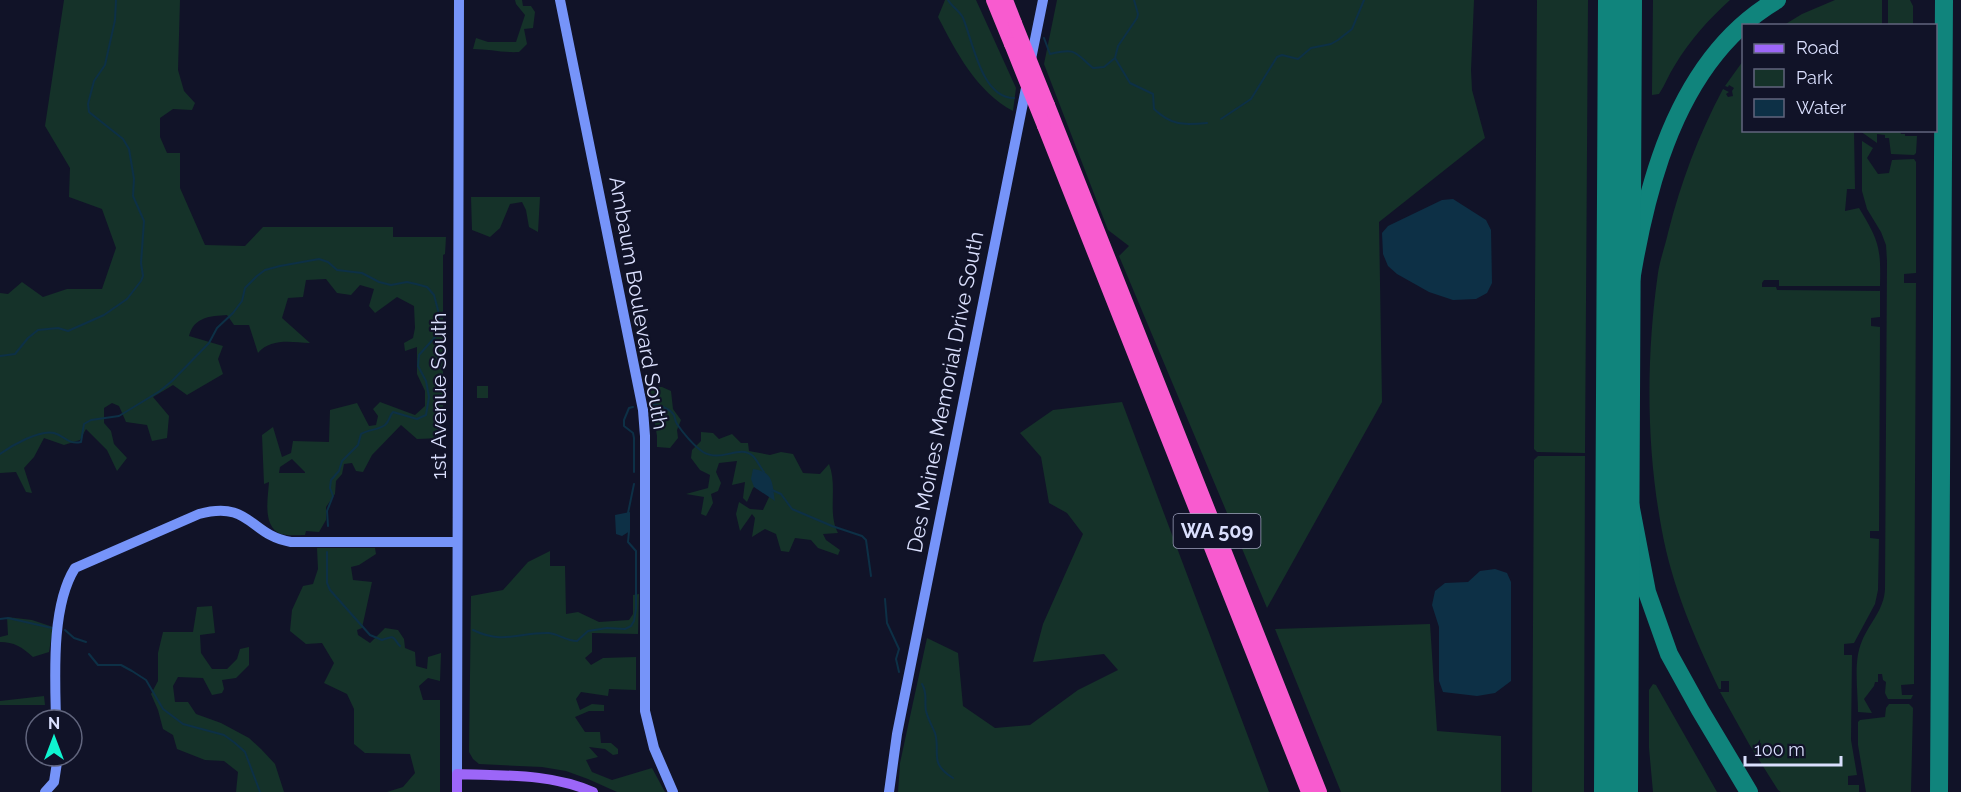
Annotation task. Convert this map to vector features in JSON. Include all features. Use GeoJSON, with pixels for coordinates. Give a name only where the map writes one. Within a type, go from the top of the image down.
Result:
{"type":"FeatureCollection","features":[{"type":"Feature","properties":{"kind":"highway","name":"WA 509"},"geometry":{"type":"LineString","coordinates":[[993,0],[1044,126],[1089,224],[1320,792]]}},
{"type":"Feature","properties":{"kind":"highway","name":"WA 509"},"geometry":{"type":"LineString","coordinates":[[1006,0],[1048,105],[1089,224]]}},
{"type":"Feature","properties":{"kind":"highway","name":"WA 509"},"geometry":{"type":"LineString","coordinates":[[1108,271],[1308,792]]}},
{"type":"Feature","properties":{"kind":"main road","name":"1st Avenue South"},"geometry":{"type":"LineString","coordinates":[[457,792],[459,0]]}},
{"type":"Feature","properties":{"kind":"main road","name":"Ambaum Boulevard South"},"geometry":{"type":"LineString","coordinates":[[560,0],[643,410],[645,436],[645,711],[654,748],[674,792]]}},
{"type":"Feature","properties":{"kind":"main road","name":"Des Moines Memorial Drive South"},"geometry":{"type":"LineString","coordinates":[[889,792],[897,734],[1043,0]]}},
{"type":"Feature","properties":{"kind":"main road"},"geometry":{"type":"LineString","coordinates":[[56,708],[58,625],[68,583],[75,568],[208,512],[224,510],[238,513],[282,540],[296,542],[457,542]]}},
{"type":"Feature","properties":{"kind":"main road"},"geometry":{"type":"LineString","coordinates":[[45,792],[54,782],[56,768]]}},
{"type":"Feature","properties":{"kind":"main road"},"geometry":{"type":"LineString","coordinates":[[457,774],[528,776],[558,780],[593,792]]}},
{"type":"Feature","properties":{"kind":"green space"},"geometry":{"type":"Polygon","coordinates":[[[64,0],[180,0],[178,70],[184,91],[195,103],[192,110],[173,109],[160,118],[160,137],[167,153],[180,153],[180,188],[205,245],[245,246],[263,227],[393,227],[393,237],[446,237],[445,254],[443,255],[443,438],[417,439],[401,425],[372,455],[363,472],[356,471],[352,463],[344,464],[342,474],[336,481],[335,494],[326,507],[326,520],[319,532],[306,531],[305,535],[290,535],[281,534],[275,530],[269,519],[267,504],[269,482],[264,484],[262,435],[273,427],[282,457],[291,453],[293,441],[329,442],[330,410],[357,403],[369,426],[376,425],[378,416],[373,409],[380,402],[415,415],[425,406],[425,391],[417,374],[417,347],[405,351],[404,343],[413,338],[414,306],[397,297],[375,313],[369,306],[374,289],[360,285],[351,295],[337,293],[326,279],[306,280],[303,297],[288,298],[282,318],[310,343],[275,343],[258,353],[249,325],[234,325],[227,315],[209,317],[195,325],[189,336],[223,346],[218,359],[223,374],[187,395],[173,385],[153,397],[169,416],[167,438],[152,441],[147,425],[126,422],[119,406],[112,403],[104,408],[104,423],[111,431],[114,444],[127,458],[117,471],[107,450],[86,429],[80,440],[64,445],[44,438],[34,457],[24,468],[32,493],[26,492],[16,472],[0,473],[0,293],[8,294],[22,282],[43,297],[67,289],[102,289],[116,248],[102,209],[69,197],[70,168],[45,126],[64,0]],[[292,459],[280,467],[279,473],[305,473],[292,459]]]}},
{"type":"Feature","properties":{"kind":"green space"},"geometry":{"type":"Polygon","coordinates":[[[515,0],[522,0],[523,6],[531,6],[535,12],[533,28],[524,29],[527,44],[519,52],[473,49],[476,38],[488,42],[516,42],[525,15],[515,0]]]}},
{"type":"Feature","properties":{"kind":"green space"},"geometry":{"type":"Polygon","coordinates":[[[945,0],[976,0],[1016,88],[1013,111],[1000,103],[978,82],[952,44],[938,17],[945,0]]]}},
{"type":"Feature","properties":{"kind":"green space"},"geometry":{"type":"Polygon","coordinates":[[[1057,0],[1474,0],[1472,90],[1485,138],[1379,222],[1382,402],[1267,608],[1119,256],[1129,246],[1108,230],[1044,64],[1057,0]]]}},
{"type":"Feature","properties":{"kind":"green space"},"geometry":{"type":"Polygon","coordinates":[[[1537,0],[1588,0],[1585,453],[1537,452],[1534,449],[1537,0]]]}},
{"type":"Feature","properties":{"kind":"green space"},"geometry":{"type":"Polygon","coordinates":[[[1653,0],[1730,0],[1707,22],[1687,47],[1659,94],[1652,95],[1652,90],[1653,0]]]}},
{"type":"Feature","properties":{"kind":"green space"},"geometry":{"type":"Polygon","coordinates":[[[1835,0],[1882,0],[1882,24],[1786,24],[1802,14],[1835,0]]]}},
{"type":"Feature","properties":{"kind":"green space"},"geometry":{"type":"Polygon","coordinates":[[[1888,0],[1910,0],[1913,6],[1913,24],[1888,24],[1888,0]]]}},
{"type":"Feature","properties":{"kind":"green space"},"geometry":{"type":"Polygon","coordinates":[[[1742,62],[1742,132],[1854,132],[1855,189],[1847,189],[1845,211],[1859,208],[1875,237],[1879,253],[1880,286],[1779,286],[1779,280],[1764,280],[1762,283],[1762,287],[1776,287],[1777,290],[1880,291],[1880,317],[1871,318],[1871,326],[1880,327],[1879,531],[1870,531],[1870,538],[1879,539],[1878,590],[1875,604],[1854,643],[1844,644],[1844,655],[1852,655],[1851,740],[1857,775],[1848,776],[1848,785],[1859,785],[1859,792],[1781,792],[1778,790],[1720,692],[1729,692],[1729,681],[1721,681],[1721,689],[1719,689],[1693,632],[1678,592],[1662,531],[1653,467],[1650,402],[1651,337],[1659,268],[1673,214],[1698,142],[1723,89],[1729,92],[1726,94],[1728,97],[1733,96],[1734,88],[1729,85],[1725,86],[1742,62]]]}},
{"type":"Feature","properties":{"kind":"green space"},"geometry":{"type":"Polygon","coordinates":[[[1861,132],[1900,132],[1905,136],[1917,136],[1914,155],[1891,154],[1889,138],[1885,138],[1885,135],[1877,134],[1877,143],[1861,132]]]}},
{"type":"Feature","properties":{"kind":"green space"},"geometry":{"type":"Polygon","coordinates":[[[1862,141],[1873,148],[1867,158],[1878,174],[1889,173],[1892,160],[1914,159],[1916,162],[1916,273],[1904,274],[1904,283],[1916,283],[1914,684],[1901,685],[1902,695],[1913,695],[1911,699],[1888,699],[1885,693],[1886,682],[1882,674],[1878,674],[1878,682],[1875,682],[1864,699],[1872,713],[1858,712],[1857,666],[1859,649],[1879,610],[1885,589],[1887,261],[1886,245],[1867,209],[1862,191],[1862,141]]]}},
{"type":"Feature","properties":{"kind":"green space"},"geometry":{"type":"Polygon","coordinates":[[[471,197],[540,197],[538,232],[529,227],[522,202],[510,204],[500,228],[490,237],[472,230],[471,197]]]}},
{"type":"Feature","properties":{"kind":"green space"},"geometry":{"type":"Polygon","coordinates":[[[477,386],[488,386],[488,398],[477,398],[477,386]]]}},
{"type":"Feature","properties":{"kind":"green space"},"geometry":{"type":"Polygon","coordinates":[[[649,387],[662,387],[671,391],[673,409],[681,420],[677,430],[678,438],[670,448],[657,447],[649,387]]]}},
{"type":"Feature","properties":{"kind":"green space"},"geometry":{"type":"Polygon","coordinates":[[[1122,402],[1269,792],[898,792],[900,763],[927,638],[958,653],[963,706],[995,728],[1030,725],[1078,690],[1118,670],[1104,654],[1033,662],[1043,624],[1083,534],[1067,513],[1049,503],[1041,457],[1020,433],[1053,410],[1122,402]]]}},
{"type":"Feature","properties":{"kind":"green space"},"geometry":{"type":"Polygon","coordinates":[[[701,432],[713,433],[719,439],[732,434],[741,443],[748,443],[749,451],[770,455],[781,452],[793,454],[803,473],[820,474],[829,464],[833,482],[833,517],[838,533],[823,534],[826,540],[840,550],[838,555],[818,548],[811,540],[795,538],[789,552],[781,551],[776,534],[765,529],[752,537],[755,518],[752,514],[740,531],[736,514],[739,502],[750,509],[763,510],[770,495],[763,480],[753,488],[747,502],[743,498],[745,482],[732,485],[737,461],[719,463],[716,472],[721,483],[718,491],[711,494],[713,503],[706,516],[701,514],[704,497],[686,494],[708,488],[710,475],[700,470],[691,458],[692,450],[701,441],[701,432]]]}},
{"type":"Feature","properties":{"kind":"green space"},"geometry":{"type":"Polygon","coordinates":[[[1538,456],[1585,456],[1584,792],[1532,792],[1534,460],[1538,456]]]}},
{"type":"Feature","properties":{"kind":"green space"},"geometry":{"type":"Polygon","coordinates":[[[317,548],[375,548],[376,554],[359,565],[351,567],[353,580],[372,582],[362,628],[357,630],[358,635],[370,643],[385,628],[398,630],[404,639],[405,648],[415,652],[416,666],[427,669],[428,657],[441,653],[440,681],[428,678],[419,686],[423,700],[440,700],[440,792],[387,792],[403,787],[415,773],[410,754],[365,753],[354,744],[354,709],[347,694],[324,683],[334,663],[322,643],[306,644],[290,631],[292,610],[303,586],[313,584],[318,569],[317,548]]]}},
{"type":"Feature","properties":{"kind":"green space"},"geometry":{"type":"Polygon","coordinates":[[[550,551],[550,566],[565,566],[566,614],[578,612],[599,622],[629,620],[633,614],[633,595],[639,594],[638,634],[592,633],[592,652],[585,658],[591,665],[603,658],[636,657],[636,690],[609,689],[608,696],[581,692],[576,699],[580,710],[592,704],[604,705],[604,711],[589,711],[575,717],[585,732],[600,732],[601,743],[611,743],[618,749],[618,754],[613,755],[605,749],[589,747],[598,757],[586,760],[592,772],[612,780],[652,768],[665,792],[617,792],[566,771],[542,767],[479,764],[469,752],[471,596],[503,590],[528,562],[550,551]]]}},
{"type":"Feature","properties":{"kind":"green space"},"geometry":{"type":"Polygon","coordinates":[[[212,606],[215,633],[200,635],[201,653],[212,669],[227,669],[237,659],[240,649],[249,647],[249,665],[236,678],[222,680],[224,689],[222,693],[212,695],[203,678],[178,677],[173,686],[175,702],[188,702],[196,714],[221,723],[249,738],[275,764],[284,792],[236,792],[238,772],[224,761],[205,760],[177,749],[173,735],[163,729],[151,694],[158,681],[158,653],[163,632],[193,632],[197,607],[212,606]]]}},
{"type":"Feature","properties":{"kind":"green space"},"geometry":{"type":"Polygon","coordinates":[[[7,617],[32,620],[53,627],[49,652],[33,657],[18,646],[0,642],[0,637],[8,635],[7,617]]]}},
{"type":"Feature","properties":{"kind":"green space"},"geometry":{"type":"Polygon","coordinates":[[[1430,624],[1437,731],[1501,736],[1501,792],[1341,792],[1275,629],[1430,624]]]}},
{"type":"Feature","properties":{"kind":"green space"},"geometry":{"type":"Polygon","coordinates":[[[1653,684],[1656,685],[1717,792],[1653,792],[1649,748],[1649,690],[1653,684]]]}},
{"type":"Feature","properties":{"kind":"green space"},"geometry":{"type":"Polygon","coordinates":[[[44,696],[45,705],[0,705],[0,701],[44,696]]]}},
{"type":"Feature","properties":{"kind":"green space"},"geometry":{"type":"Polygon","coordinates":[[[1889,704],[1909,704],[1913,708],[1911,792],[1866,792],[1858,745],[1858,722],[1885,717],[1889,704]]]}},
{"type":"Feature","properties":{"kind":"water"},"geometry":{"type":"Polygon","coordinates":[[[1453,199],[1486,220],[1491,230],[1492,283],[1487,293],[1476,299],[1453,300],[1429,292],[1397,274],[1388,266],[1383,254],[1382,233],[1388,226],[1442,200],[1453,199]]]}},
{"type":"Feature","properties":{"kind":"water"},"geometry":{"type":"Polygon","coordinates":[[[753,469],[760,470],[771,479],[775,501],[754,487],[751,479],[753,469]]]}},
{"type":"Feature","properties":{"kind":"water"},"geometry":{"type":"Polygon","coordinates":[[[630,512],[630,531],[622,536],[616,534],[615,515],[630,512]]]}},
{"type":"Feature","properties":{"kind":"water"},"geometry":{"type":"Polygon","coordinates":[[[1495,569],[1507,573],[1511,582],[1511,681],[1495,693],[1477,696],[1443,692],[1439,681],[1439,627],[1432,605],[1435,591],[1445,583],[1468,582],[1480,571],[1495,569]]]}},
{"type":"Feature","properties":{"kind":"waterway"},"geometry":{"type":"LineString","coordinates":[[0,356],[15,354],[38,330],[58,328],[68,331],[104,315],[127,299],[143,276],[141,263],[144,221],[133,196],[134,179],[129,149],[123,139],[89,112],[88,104],[94,81],[105,65],[115,20],[116,0]]}},
{"type":"Feature","properties":{"kind":"waterway"},"geometry":{"type":"LineString","coordinates":[[948,0],[963,18],[986,79],[1003,96],[1014,98]]}},
{"type":"Feature","properties":{"kind":"waterway"},"geometry":{"type":"LineString","coordinates":[[1115,58],[1118,46],[1137,18],[1134,0]]}},
{"type":"Feature","properties":{"kind":"waterway"},"geometry":{"type":"LineString","coordinates":[[1221,119],[1251,99],[1277,57],[1282,55],[1298,59],[1311,48],[1331,44],[1352,29],[1364,0]]}},
{"type":"Feature","properties":{"kind":"waterway"},"geometry":{"type":"LineString","coordinates":[[1044,38],[1050,54],[1071,51],[1093,68],[1104,67],[1115,58],[1130,83],[1153,94],[1154,109],[1166,119],[1178,123],[1207,123]]}},
{"type":"Feature","properties":{"kind":"waterway"},"geometry":{"type":"LineString","coordinates":[[0,454],[41,433],[54,433],[67,440],[81,442],[84,424],[91,420],[119,416],[172,381],[209,343],[217,328],[242,301],[245,288],[257,276],[265,270],[319,259],[328,262],[337,270],[362,273],[379,282],[391,285],[407,282],[427,287],[434,295],[439,314],[436,336],[419,355],[418,366],[426,381],[429,397],[426,415],[417,419],[393,412],[385,425],[361,434],[358,445],[342,461],[339,471],[331,480],[330,488],[333,496],[327,511],[328,526]]}},
{"type":"Feature","properties":{"kind":"waterway"},"geometry":{"type":"LineString","coordinates":[[653,404],[672,413],[682,431],[703,452],[717,456],[736,452],[748,453],[753,456],[764,472]]}},
{"type":"Feature","properties":{"kind":"waterway"},"geometry":{"type":"LineString","coordinates":[[633,407],[629,408],[624,426],[633,433],[634,472]]}},
{"type":"Feature","properties":{"kind":"waterway"},"geometry":{"type":"LineString","coordinates":[[628,513],[634,484]]}},
{"type":"Feature","properties":{"kind":"waterway"},"geometry":{"type":"LineString","coordinates":[[772,490],[781,494],[792,509],[862,536],[866,540],[871,576]]}},
{"type":"Feature","properties":{"kind":"waterway"},"geometry":{"type":"LineString","coordinates":[[473,630],[494,637],[549,633],[577,641],[588,631],[607,628],[625,629],[631,626],[636,609],[636,551],[628,542],[629,531]]}},
{"type":"Feature","properties":{"kind":"waterway"},"geometry":{"type":"LineString","coordinates":[[327,552],[327,583],[330,590],[370,635],[382,640],[393,638],[400,646]]}},
{"type":"Feature","properties":{"kind":"waterway"},"geometry":{"type":"LineString","coordinates":[[885,599],[887,623],[899,649],[896,659],[899,672]]}},
{"type":"Feature","properties":{"kind":"waterway"},"geometry":{"type":"LineString","coordinates":[[0,619],[8,618],[52,628]]}},
{"type":"Feature","properties":{"kind":"waterway"},"geometry":{"type":"LineString","coordinates":[[65,630],[74,638],[86,642]]}},
{"type":"Feature","properties":{"kind":"waterway"},"geometry":{"type":"LineString","coordinates":[[89,654],[98,665],[121,665],[146,680],[163,709],[183,724],[224,735],[235,743],[245,752],[260,792]]}},
{"type":"Feature","properties":{"kind":"waterway"},"geometry":{"type":"LineString","coordinates":[[922,684],[926,711],[935,733],[938,762],[945,773],[953,778]]}},
{"type":"Feature","properties":{"kind":"taxiway"},"geometry":{"type":"LineString","coordinates":[[1745,24],[1777,0]]}},
{"type":"Feature","properties":{"kind":"taxiway"},"geometry":{"type":"LineString","coordinates":[[1939,792],[1944,0]]}},
{"type":"Feature","properties":{"kind":"taxiway"},"geometry":{"type":"LineString","coordinates":[[1619,363],[1634,263],[1659,161],[1679,113],[1704,69],[1742,26]]}},
{"type":"Feature","properties":{"kind":"taxiway"},"geometry":{"type":"LineString","coordinates":[[1618,396],[1629,498],[1647,592],[1669,654],[1749,792]]}},
{"type":"Feature","properties":{"kind":"taxiway"},"geometry":{"type":"LineString","coordinates":[[1617,713],[1626,792]]}},
{"type":"Feature","properties":{"kind":"runway"},"geometry":{"type":"LineString","coordinates":[[1616,792],[1620,0]]}}]}
